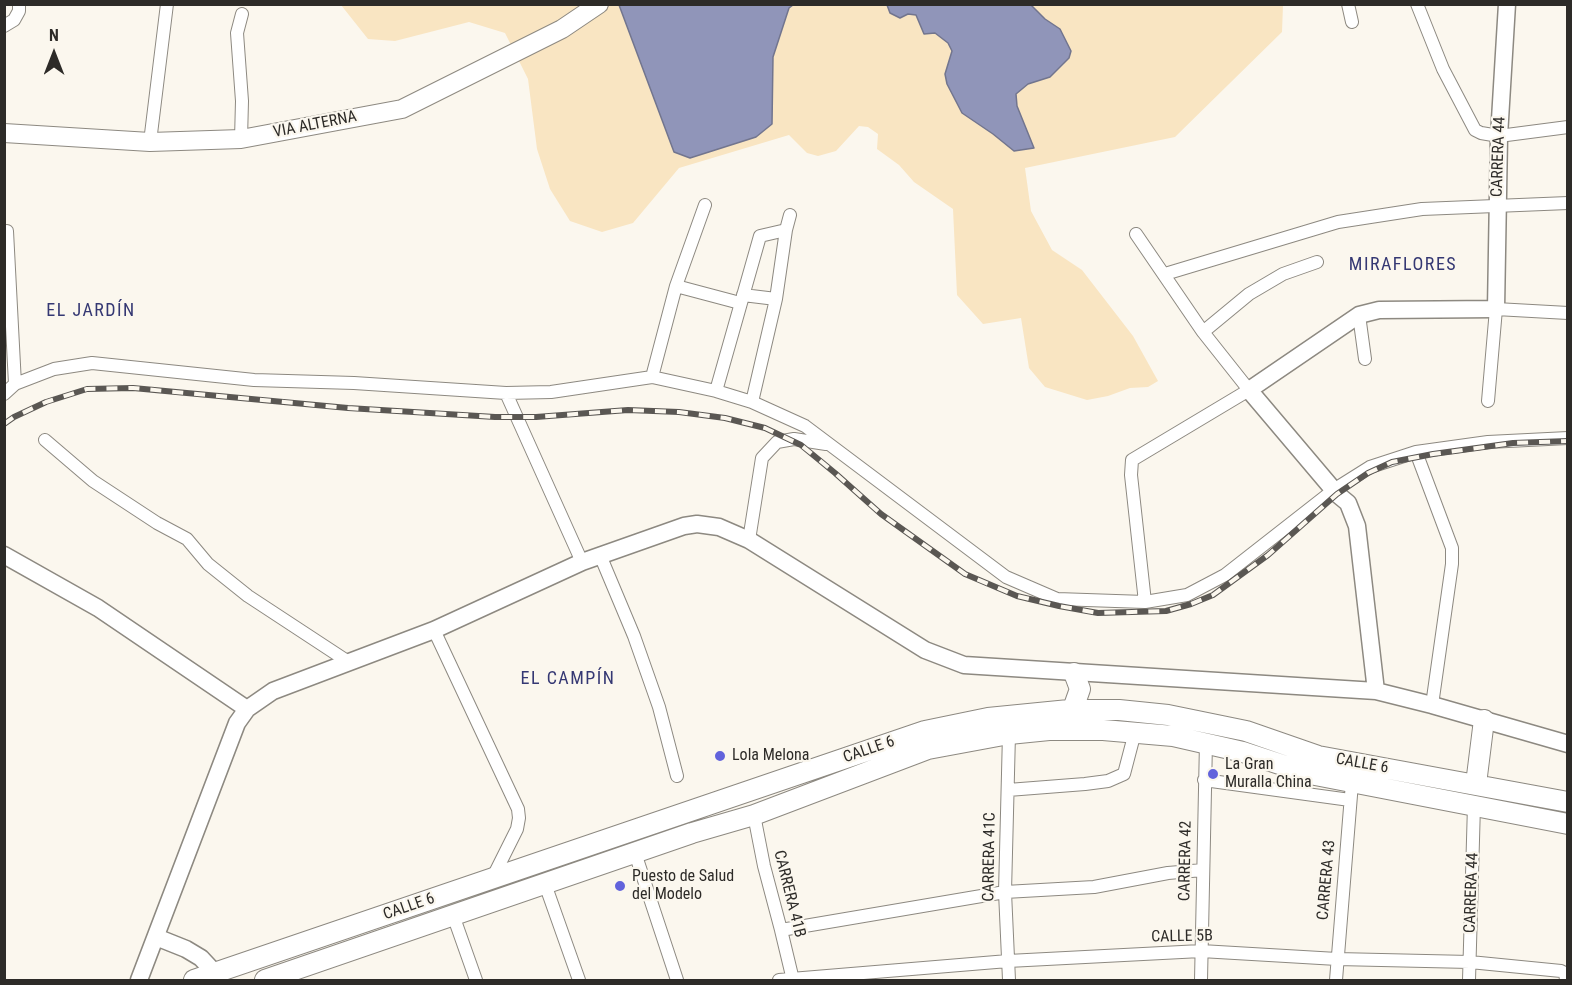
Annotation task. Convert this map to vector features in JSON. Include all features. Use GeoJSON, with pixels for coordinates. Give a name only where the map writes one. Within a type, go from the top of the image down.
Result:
{"type":"FeatureCollection","features":[{"type":"Feature","properties":{"kind":"highway"},"geometry":{"type":"LineString","coordinates":[[1069,710],[1074,706],[1080,689],[1074,673]]}},
{"type":"Feature","properties":{"kind":"highway","name":"CALLE 6"},"geometry":{"type":"LineString","coordinates":[[194,981],[216,977],[492,879],[926,731],[988,718],[1069,710],[1119,710],[1168,715],[1246,731],[1318,756],[1568,802]]}},
{"type":"Feature","properties":{"kind":"highway"},"geometry":{"type":"LineString","coordinates":[[1476,784],[1484,720]]}},
{"type":"Feature","properties":{"kind":"highway","name":"CALLE 6"},"geometry":{"type":"LineString","coordinates":[[265,981],[635,853],[753,815],[928,749],[1009,734],[1049,730],[1103,730],[1206,742],[1310,774],[1351,791],[1474,805],[1568,824]]}},
{"type":"Feature","properties":{"kind":"main road","name":"VIA ALTERNA"},"geometry":{"type":"LineString","coordinates":[[4,133],[150,142],[241,140],[402,109],[562,29],[599,4]]}},
{"type":"Feature","properties":{"kind":"main road","name":"CARRERA 44"},"geometry":{"type":"LineString","coordinates":[[1496,309],[1499,136],[1507,4]]}},
{"type":"Feature","properties":{"kind":"main road"},"geometry":{"type":"LineString","coordinates":[[1376,691],[1358,526],[1347,503],[1249,390],[1359,315],[1379,310],[1496,309]]}},
{"type":"Feature","properties":{"kind":"main road"},"geometry":{"type":"LineString","coordinates":[[139,981],[237,723],[247,709],[273,691],[347,661],[434,630],[582,562],[684,526],[697,524],[719,527],[749,540],[925,650],[964,665],[1376,691],[1568,744]]}},
{"type":"Feature","properties":{"kind":"main road"},"geometry":{"type":"LineString","coordinates":[[4,555],[98,608],[247,709]]}},
{"type":"Feature","properties":{"kind":"main road"},"geometry":{"type":"LineString","coordinates":[[156,937],[186,949],[201,958],[216,977]]}},
{"type":"Feature","properties":{"kind":"street"},"geometry":{"type":"LineString","coordinates":[[4,26],[14,20],[19,11],[19,4]]}},
{"type":"Feature","properties":{"kind":"street"},"geometry":{"type":"LineString","coordinates":[[150,142],[167,4]]}},
{"type":"Feature","properties":{"kind":"street"},"geometry":{"type":"LineString","coordinates":[[1348,4],[1352,22]]}},
{"type":"Feature","properties":{"kind":"street"},"geometry":{"type":"LineString","coordinates":[[1417,4],[1443,69],[1475,130],[1481,134],[1499,136],[1568,128]]}},
{"type":"Feature","properties":{"kind":"street"},"geometry":{"type":"LineString","coordinates":[[241,140],[242,101],[237,33],[242,14]]}},
{"type":"Feature","properties":{"kind":"street"},"geometry":{"type":"LineString","coordinates":[[1165,274],[1338,222],[1422,209],[1568,203]]}},
{"type":"Feature","properties":{"kind":"street"},"geometry":{"type":"LineString","coordinates":[[652,378],[676,286],[705,205]]}},
{"type":"Feature","properties":{"kind":"street"},"geometry":{"type":"LineString","coordinates":[[752,402],[776,299],[790,215]]}},
{"type":"Feature","properties":{"kind":"street"},"geometry":{"type":"LineString","coordinates":[[716,391],[760,236],[786,230]]}},
{"type":"Feature","properties":{"kind":"street"},"geometry":{"type":"LineString","coordinates":[[7,231],[15,384]]}},
{"type":"Feature","properties":{"kind":"street"},"geometry":{"type":"LineString","coordinates":[[1137,234],[1203,332],[1249,390],[1132,460],[1131,476],[1145,602]]}},
{"type":"Feature","properties":{"kind":"street"},"geometry":{"type":"LineString","coordinates":[[1203,332],[1249,294],[1283,274],[1317,262]]}},
{"type":"Feature","properties":{"kind":"street"},"geometry":{"type":"LineString","coordinates":[[676,286],[742,299],[776,299]]}},
{"type":"Feature","properties":{"kind":"street"},"geometry":{"type":"LineString","coordinates":[[1488,401],[1496,309],[1568,313]]}},
{"type":"Feature","properties":{"kind":"street"},"geometry":{"type":"LineString","coordinates":[[1359,315],[1365,359]]}},
{"type":"Feature","properties":{"kind":"street"},"geometry":{"type":"LineString","coordinates":[[4,394],[15,384],[54,369],[92,363],[254,380],[354,383],[506,393],[551,392],[652,378],[716,391],[752,402],[805,426],[1006,578],[1057,599],[1145,602],[1187,595],[1225,575],[1335,489],[1370,467],[1416,452],[1488,442],[1568,438]]}},
{"type":"Feature","properties":{"kind":"street"},"geometry":{"type":"LineString","coordinates":[[506,393],[582,562]]}},
{"type":"Feature","properties":{"kind":"street"},"geometry":{"type":"LineString","coordinates":[[749,540],[762,459],[777,442],[794,439],[829,444]]}},
{"type":"Feature","properties":{"kind":"street"},"geometry":{"type":"LineString","coordinates":[[45,440],[93,481],[187,539],[208,564],[248,596],[347,661]]}},
{"type":"Feature","properties":{"kind":"street"},"geometry":{"type":"LineString","coordinates":[[1416,452],[1452,548],[1452,564],[1432,705]]}},
{"type":"Feature","properties":{"kind":"street"},"geometry":{"type":"LineString","coordinates":[[600,555],[634,636],[659,707],[677,776]]}},
{"type":"Feature","properties":{"kind":"street"},"geometry":{"type":"LineString","coordinates":[[434,630],[518,809],[517,829],[492,879]]}},
{"type":"Feature","properties":{"kind":"street"},"geometry":{"type":"LineString","coordinates":[[1008,790],[1108,781],[1124,774],[1135,732]]}},
{"type":"Feature","properties":{"kind":"street","name":"CARRERA 41C"},"geometry":{"type":"LineString","coordinates":[[1009,734],[1005,892],[1009,981]]}},
{"type":"Feature","properties":{"kind":"street","name":"CARRERA 42"},"geometry":{"type":"LineString","coordinates":[[1201,981],[1206,742]]}},
{"type":"Feature","properties":{"kind":"street"},"geometry":{"type":"LineString","coordinates":[[1204,780],[1351,791]]}},
{"type":"Feature","properties":{"kind":"street","name":"CARRERA 43"},"geometry":{"type":"LineString","coordinates":[[1336,981],[1351,791]]}},
{"type":"Feature","properties":{"kind":"street","name":"CARRERA 44"},"geometry":{"type":"LineString","coordinates":[[1469,981],[1474,805]]}},
{"type":"Feature","properties":{"kind":"street","name":"CARRERA 41B"},"geometry":{"type":"LineString","coordinates":[[753,815],[781,930],[788,980]]}},
{"type":"Feature","properties":{"kind":"street"},"geometry":{"type":"LineString","coordinates":[[635,853],[677,981]]}},
{"type":"Feature","properties":{"kind":"street"},"geometry":{"type":"LineString","coordinates":[[781,930],[1005,892],[1094,887],[1168,873],[1203,870]]}},
{"type":"Feature","properties":{"kind":"street"},"geometry":{"type":"LineString","coordinates":[[545,884],[579,981]]}},
{"type":"Feature","properties":{"kind":"street"},"geometry":{"type":"LineString","coordinates":[[453,915],[476,981]]}},
{"type":"Feature","properties":{"kind":"street","name":"CALLE 5B"},"geometry":{"type":"LineString","coordinates":[[788,980],[1008,961],[1201,951],[1336,959],[1470,962],[1561,971],[1565,973],[1566,981]]}},
{"type":"Feature","properties":{"kind":"shaded area"},"geometry":{"type":"Polygon","coordinates":[[[341,5],[619,5],[674,152],[690,158],[756,137],[772,124],[773,57],[789,8],[793,5],[887,5],[890,13],[916,15],[924,33],[935,32],[948,43],[952,51],[945,74],[962,113],[993,134],[1017,106],[1016,94],[1028,84],[1050,77],[1064,64],[1060,29],[1045,19],[1031,5],[1283,5],[1282,32],[1175,137],[1025,168],[1031,211],[1052,250],[1082,270],[1133,336],[1158,381],[1148,387],[1130,388],[1087,400],[1045,387],[1029,368],[1021,318],[983,324],[957,295],[953,209],[914,182],[899,165],[877,149],[878,134],[868,127],[859,126],[836,151],[818,156],[807,153],[789,135],[679,168],[633,223],[602,232],[570,221],[550,189],[537,149],[528,79],[505,33],[469,22],[395,41],[368,39],[341,5]]]}},
{"type":"Feature","properties":{"kind":"water"},"geometry":{"type":"Polygon","coordinates":[[[619,5],[793,5],[789,8],[773,57],[772,124],[756,137],[690,158],[674,152],[619,5]]]}},
{"type":"Feature","properties":{"kind":"water"},"geometry":{"type":"Polygon","coordinates":[[[887,5],[1031,5],[1045,19],[1060,29],[1071,51],[1069,58],[1050,77],[1028,84],[1016,94],[1017,106],[1034,148],[1014,151],[962,113],[947,84],[945,74],[952,51],[948,43],[935,33],[924,34],[916,15],[908,14],[900,18],[890,13],[887,5]]]}},
{"type":"Feature","properties":{"kind":"railway"},"geometry":{"type":"LineString","coordinates":[[4,424],[46,402],[87,389],[133,388],[348,408],[495,417],[536,417],[628,410],[679,412],[725,418],[765,428],[801,445],[881,514],[965,574],[1017,596],[1098,613],[1166,611],[1213,595],[1268,555],[1337,494],[1368,473],[1392,462],[1513,443],[1568,441]]}},
{"type":"Feature","properties":{"kind":"place","name":"Lola Melona"},"geometry":{"type":"Point","coordinates":[720,756]}},
{"type":"Feature","properties":{"kind":"place","name":"La Gran Muralla China"},"geometry":{"type":"Point","coordinates":[1213,774]}},
{"type":"Feature","properties":{"kind":"place","name":"Puesto de Salud del Modelo"},"geometry":{"type":"Point","coordinates":[620,886]}},
{"type":"Feature","properties":{"kind":"district","name":"MIRAFLORES"},"geometry":{"type":"Point","coordinates":[1403,265]}},
{"type":"Feature","properties":{"kind":"district","name":"EL JARDÍN"},"geometry":{"type":"Point","coordinates":[91,311]}},
{"type":"Feature","properties":{"kind":"district","name":"EL CAMPÍN"},"geometry":{"type":"Point","coordinates":[568,679]}}]}
